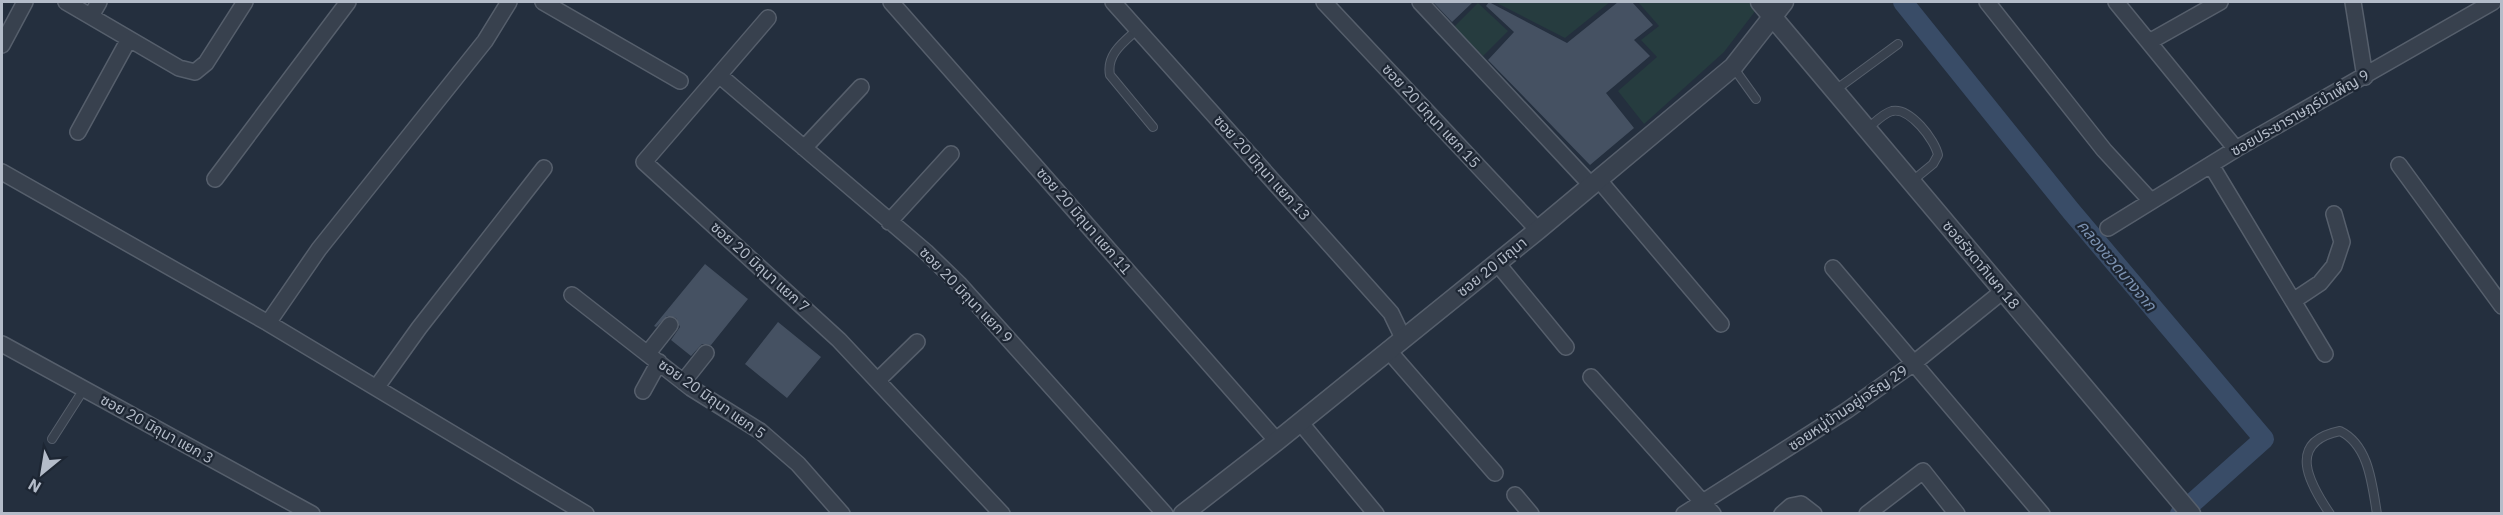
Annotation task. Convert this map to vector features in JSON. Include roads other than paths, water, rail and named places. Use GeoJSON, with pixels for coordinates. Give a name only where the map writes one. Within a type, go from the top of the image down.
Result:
{"type":"FeatureCollection","features":[{"type":"Feature","properties":{"kind":"street"},"geometry":{"type":"LineString","coordinates":[[2,45],[25,2]]}},
{"type":"Feature","properties":{"kind":"street"},"geometry":{"type":"LineString","coordinates":[[66,2],[179,68],[195,72],[206,63],[245,2]]}},
{"type":"Feature","properties":{"kind":"street"},"geometry":{"type":"LineString","coordinates":[[91,16],[99,2]]}},
{"type":"Feature","properties":{"kind":"street"},"geometry":{"type":"LineString","coordinates":[[215,179],[348,2]]}},
{"type":"Feature","properties":{"kind":"street"},"geometry":{"type":"LineString","coordinates":[[268,323],[319,249],[485,41],[509,2]]}},
{"type":"Feature","properties":{"kind":"street"},"geometry":{"type":"LineString","coordinates":[[543,2],[680,81]]}},
{"type":"Feature","properties":{"kind":"street","name":"ซอย 20 มิถุนา แยก 11"},"geometry":{"type":"LineString","coordinates":[[891,2],[1277,441]]}},
{"type":"Feature","properties":{"kind":"street","name":"ซอย 20 มิถุนา แยก 13"},"geometry":{"type":"LineString","coordinates":[[1113,2],[1391,313],[1403,338]]}},
{"type":"Feature","properties":{"kind":"street","name":"ซอย 20 มิถุนา แยก 15"},"geometry":{"type":"LineString","coordinates":[[1324,2],[1538,230]]}},
{"type":"Feature","properties":{"kind":"street"},"geometry":{"type":"LineString","coordinates":[[1420,2],[1595,182],[1721,324]]}},
{"type":"Feature","properties":{"kind":"street","name":"ซอย 20 มิถุนา"},"geometry":{"type":"LineString","coordinates":[[1196,510],[1733,67],[1751,45],[1766,9],[1784,2]]}},
{"type":"Feature","properties":{"kind":"street"},"geometry":{"type":"LineString","coordinates":[[1987,2],[2104,150],[2151,201]]}},
{"type":"Feature","properties":{"kind":"street"},"geometry":{"type":"LineString","coordinates":[[2116,2],[2236,149]]}},
{"type":"Feature","properties":{"kind":"street"},"geometry":{"type":"LineString","coordinates":[[2149,42],[2220,2]]}},
{"type":"Feature","properties":{"kind":"street"},"geometry":{"type":"LineString","coordinates":[[2354,2],[2365,77]]}},
{"type":"Feature","properties":{"kind":"street","name":"ซอยประชาราษฎร์บำเพ็ญ 9"},"geometry":{"type":"LineString","coordinates":[[2108,228],[2236,149],[2493,2]]}},
{"type":"Feature","properties":{"kind":"street","name":"ซอยรัชดาภิเษก 18"},"geometry":{"type":"LineString","coordinates":[[1766,9],[2190,512]]}},
{"type":"Feature","properties":{"kind":"street","name":"ซอย 20 มิถุนา แยก 7"},"geometry":{"type":"LineString","coordinates":[[768,18],[644,162],[839,340],[1002,513]]}},
{"type":"Feature","properties":{"kind":"street"},"geometry":{"type":"LineString","coordinates":[[78,132],[129,39]]}},
{"type":"Feature","properties":{"kind":"street","name":"ซอย 20 มิถุนา แยก 9"},"geometry":{"type":"LineString","coordinates":[[719,75],[926,252],[960,285],[1165,513]]}},
{"type":"Feature","properties":{"kind":"street"},"geometry":{"type":"LineString","coordinates":[[804,148],[861,87]]}},
{"type":"Feature","properties":{"kind":"street"},"geometry":{"type":"LineString","coordinates":[[889,222],[951,154]]}},
{"type":"Feature","properties":{"kind":"street"},"geometry":{"type":"LineString","coordinates":[[2211,165],[2325,354]]}},
{"type":"Feature","properties":{"kind":"street"},"geometry":{"type":"LineString","coordinates":[[2399,165],[2502,306]]}},
{"type":"Feature","properties":{"kind":"street"},"geometry":{"type":"LineString","coordinates":[[376,388],[419,328],[543,168]]}},
{"type":"Feature","properties":{"kind":"street"},"geometry":{"type":"LineString","coordinates":[[2,172],[268,323],[586,513]]}},
{"type":"Feature","properties":{"kind":"street"},"geometry":{"type":"LineString","coordinates":[[2293,300],[2320,283],[2334,266],[2342,242],[2334,214]]}},
{"type":"Feature","properties":{"kind":"street"},"geometry":{"type":"LineString","coordinates":[[1497,263],[1566,347]]}},
{"type":"Feature","properties":{"kind":"street"},"geometry":{"type":"LineString","coordinates":[[1833,268],[2042,513]]}},
{"type":"Feature","properties":{"kind":"street","name":"ซอยหมู่บ้านอยู่เจริญ 29"},"geometry":{"type":"LineString","coordinates":[[1684,513],[1846,411],[1914,363],[2003,291]]}},
{"type":"Feature","properties":{"kind":"street","name":"ซอย 20 มิถุนา แยก 5"},"geometry":{"type":"LineString","coordinates":[[572,295],[683,381],[760,430],[798,464],[842,513]]}},
{"type":"Feature","properties":{"kind":"street"},"geometry":{"type":"LineString","coordinates":[[643,391],[653,358],[670,326]]}},
{"type":"Feature","properties":{"kind":"street"},"geometry":{"type":"LineString","coordinates":[[878,380],[917,342]]}},
{"type":"Feature","properties":{"kind":"street","name":"ซอย 20 มิถุนา แยก 3"},"geometry":{"type":"LineString","coordinates":[[2,345],[312,513]]}},
{"type":"Feature","properties":{"kind":"street"},"geometry":{"type":"LineString","coordinates":[[1388,350],[1495,473]]}},
{"type":"Feature","properties":{"kind":"street"},"geometry":{"type":"LineString","coordinates":[[683,381],[706,353]]}},
{"type":"Feature","properties":{"kind":"street"},"geometry":{"type":"LineString","coordinates":[[1590,377],[1713,513]]}},
{"type":"Feature","properties":{"kind":"street"},"geometry":{"type":"LineString","coordinates":[[1300,422],[1376,513]]}},
{"type":"Feature","properties":{"kind":"street"},"geometry":{"type":"LineString","coordinates":[[1867,513],[1923,471],[1957,513]]}},
{"type":"Feature","properties":{"kind":"street"},"geometry":{"type":"LineString","coordinates":[[1515,495],[1531,513]]}},
{"type":"Feature","properties":{"kind":"street"},"geometry":{"type":"LineString","coordinates":[[1782,513],[1791,506],[1802,504],[1814,513]]}},
{"type":"Feature","properties":{"kind":"lane"},"geometry":{"type":"LineString","coordinates":[[1138,29],[1117,49],[1108,66],[1110,75],[1153,127]]}},
{"type":"Feature","properties":{"kind":"lane"},"geometry":{"type":"LineString","coordinates":[[1834,91],[1898,44]]}},
{"type":"Feature","properties":{"kind":"lane"},"geometry":{"type":"LineString","coordinates":[[1733,67],[1756,99]]}},
{"type":"Feature","properties":{"kind":"lane"},"geometry":{"type":"LineString","coordinates":[[1867,129],[1890,111],[1902,112],[1913,118],[1936,146],[1938,155],[1933,164],[1911,182]]}},
{"type":"Feature","properties":{"kind":"lane"},"geometry":{"type":"LineString","coordinates":[[52,439],[84,389]]}},
{"type":"Feature","properties":{"kind":"lane"},"geometry":{"type":"LineString","coordinates":[[2330,513],[2319,498],[2306,468],[2305,459],[2315,443],[2330,433],[2340,431],[2357,444],[2365,460],[2377,513]]}},
{"type":"Feature","properties":{"kind":"waterway","name":"คลองชวดบางจาก"},"geometry":{"type":"LineString","coordinates":[[1903,2],[2071,211],[2264,439],[2180,514]]}}]}
